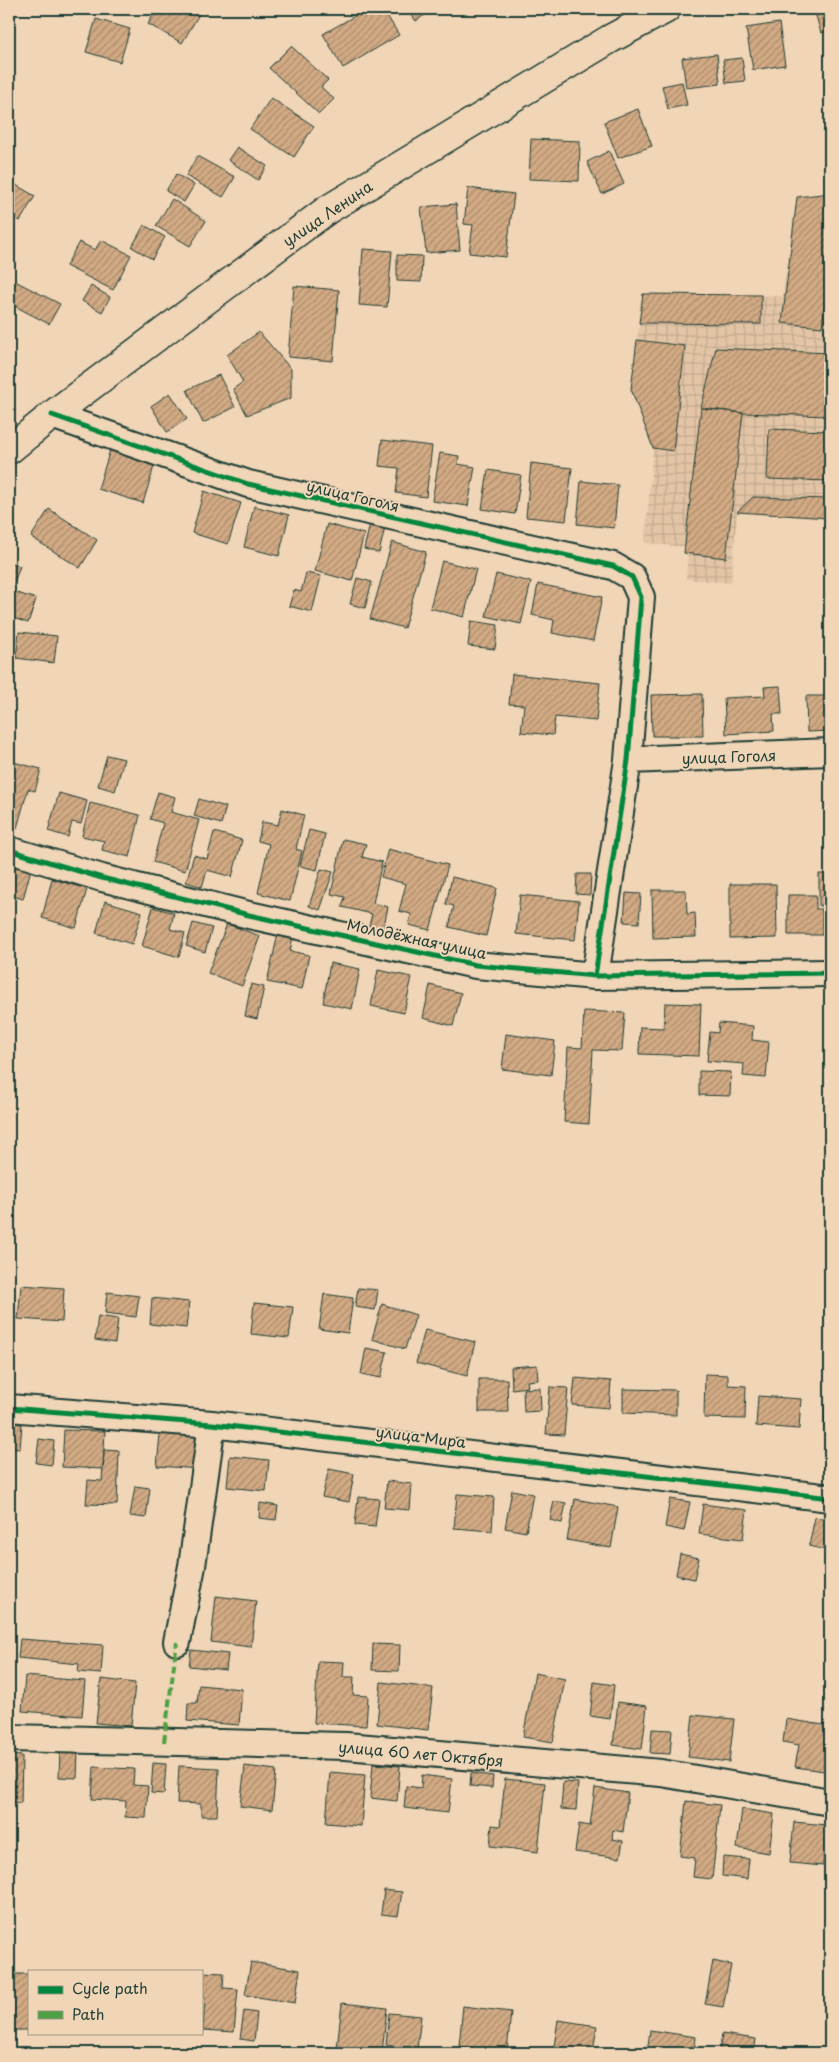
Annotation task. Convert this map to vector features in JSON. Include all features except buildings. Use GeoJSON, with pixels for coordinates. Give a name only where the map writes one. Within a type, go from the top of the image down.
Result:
{"type":"FeatureCollection","features":[{"type":"Feature","properties":{"kind":"main road","name":"улица Ленина"},"geometry":{"type":"LineString","coordinates":[[9,450],[52,415],[327,210],[602,44],[666,9]]}},
{"type":"Feature","properties":{"kind":"street","name":"улица Гоголя"},"geometry":{"type":"LineString","coordinates":[[52,415],[248,484],[613,566],[632,577],[641,597],[628,760],[830,752]]}},
{"type":"Feature","properties":{"kind":"street"},"geometry":{"type":"LineString","coordinates":[[595,976],[628,760]]}},
{"type":"Feature","properties":{"kind":"street","name":"Молодёжная улица"},"geometry":{"type":"LineString","coordinates":[[9,850],[102,878],[249,915],[476,965],[595,976],[830,973]]}},
{"type":"Feature","properties":{"kind":"street","name":"улица Мира"},"geometry":{"type":"LineString","coordinates":[[9,1408],[212,1424],[830,1498]]}},
{"type":"Feature","properties":{"kind":"street"},"geometry":{"type":"LineString","coordinates":[[177,1642],[192,1566],[212,1424]]}},
{"type":"Feature","properties":{"kind":"street","name":"улица 60 лет Октября"},"geometry":{"type":"LineString","coordinates":[[9,1738],[346,1746],[660,1773],[830,1802]]}},
{"type":"Feature","properties":{"kind":"shaded area"},"geometry":{"type":"Polygon","coordinates":[[[830,193],[830,519],[737,512],[731,583],[686,579],[688,547],[645,543],[653,448],[631,389],[643,294],[783,296],[797,197],[830,193]]]}},
{"type":"Feature","properties":{"kind":"marked path"},"geometry":{"type":"LineString","coordinates":[[164,1742],[177,1642]]}},
{"type":"Feature","properties":{"kind":"cycle path"},"geometry":{"type":"LineString","coordinates":[[52,415],[248,484],[613,566],[632,577],[641,597],[628,760],[595,976]]}},
{"type":"Feature","properties":{"kind":"cycle path"},"geometry":{"type":"LineString","coordinates":[[9,850],[102,878],[249,915],[476,965],[595,976],[830,973]]}},
{"type":"Feature","properties":{"kind":"cycle path"},"geometry":{"type":"LineString","coordinates":[[9,1408],[212,1424],[830,1498]]}}]}
